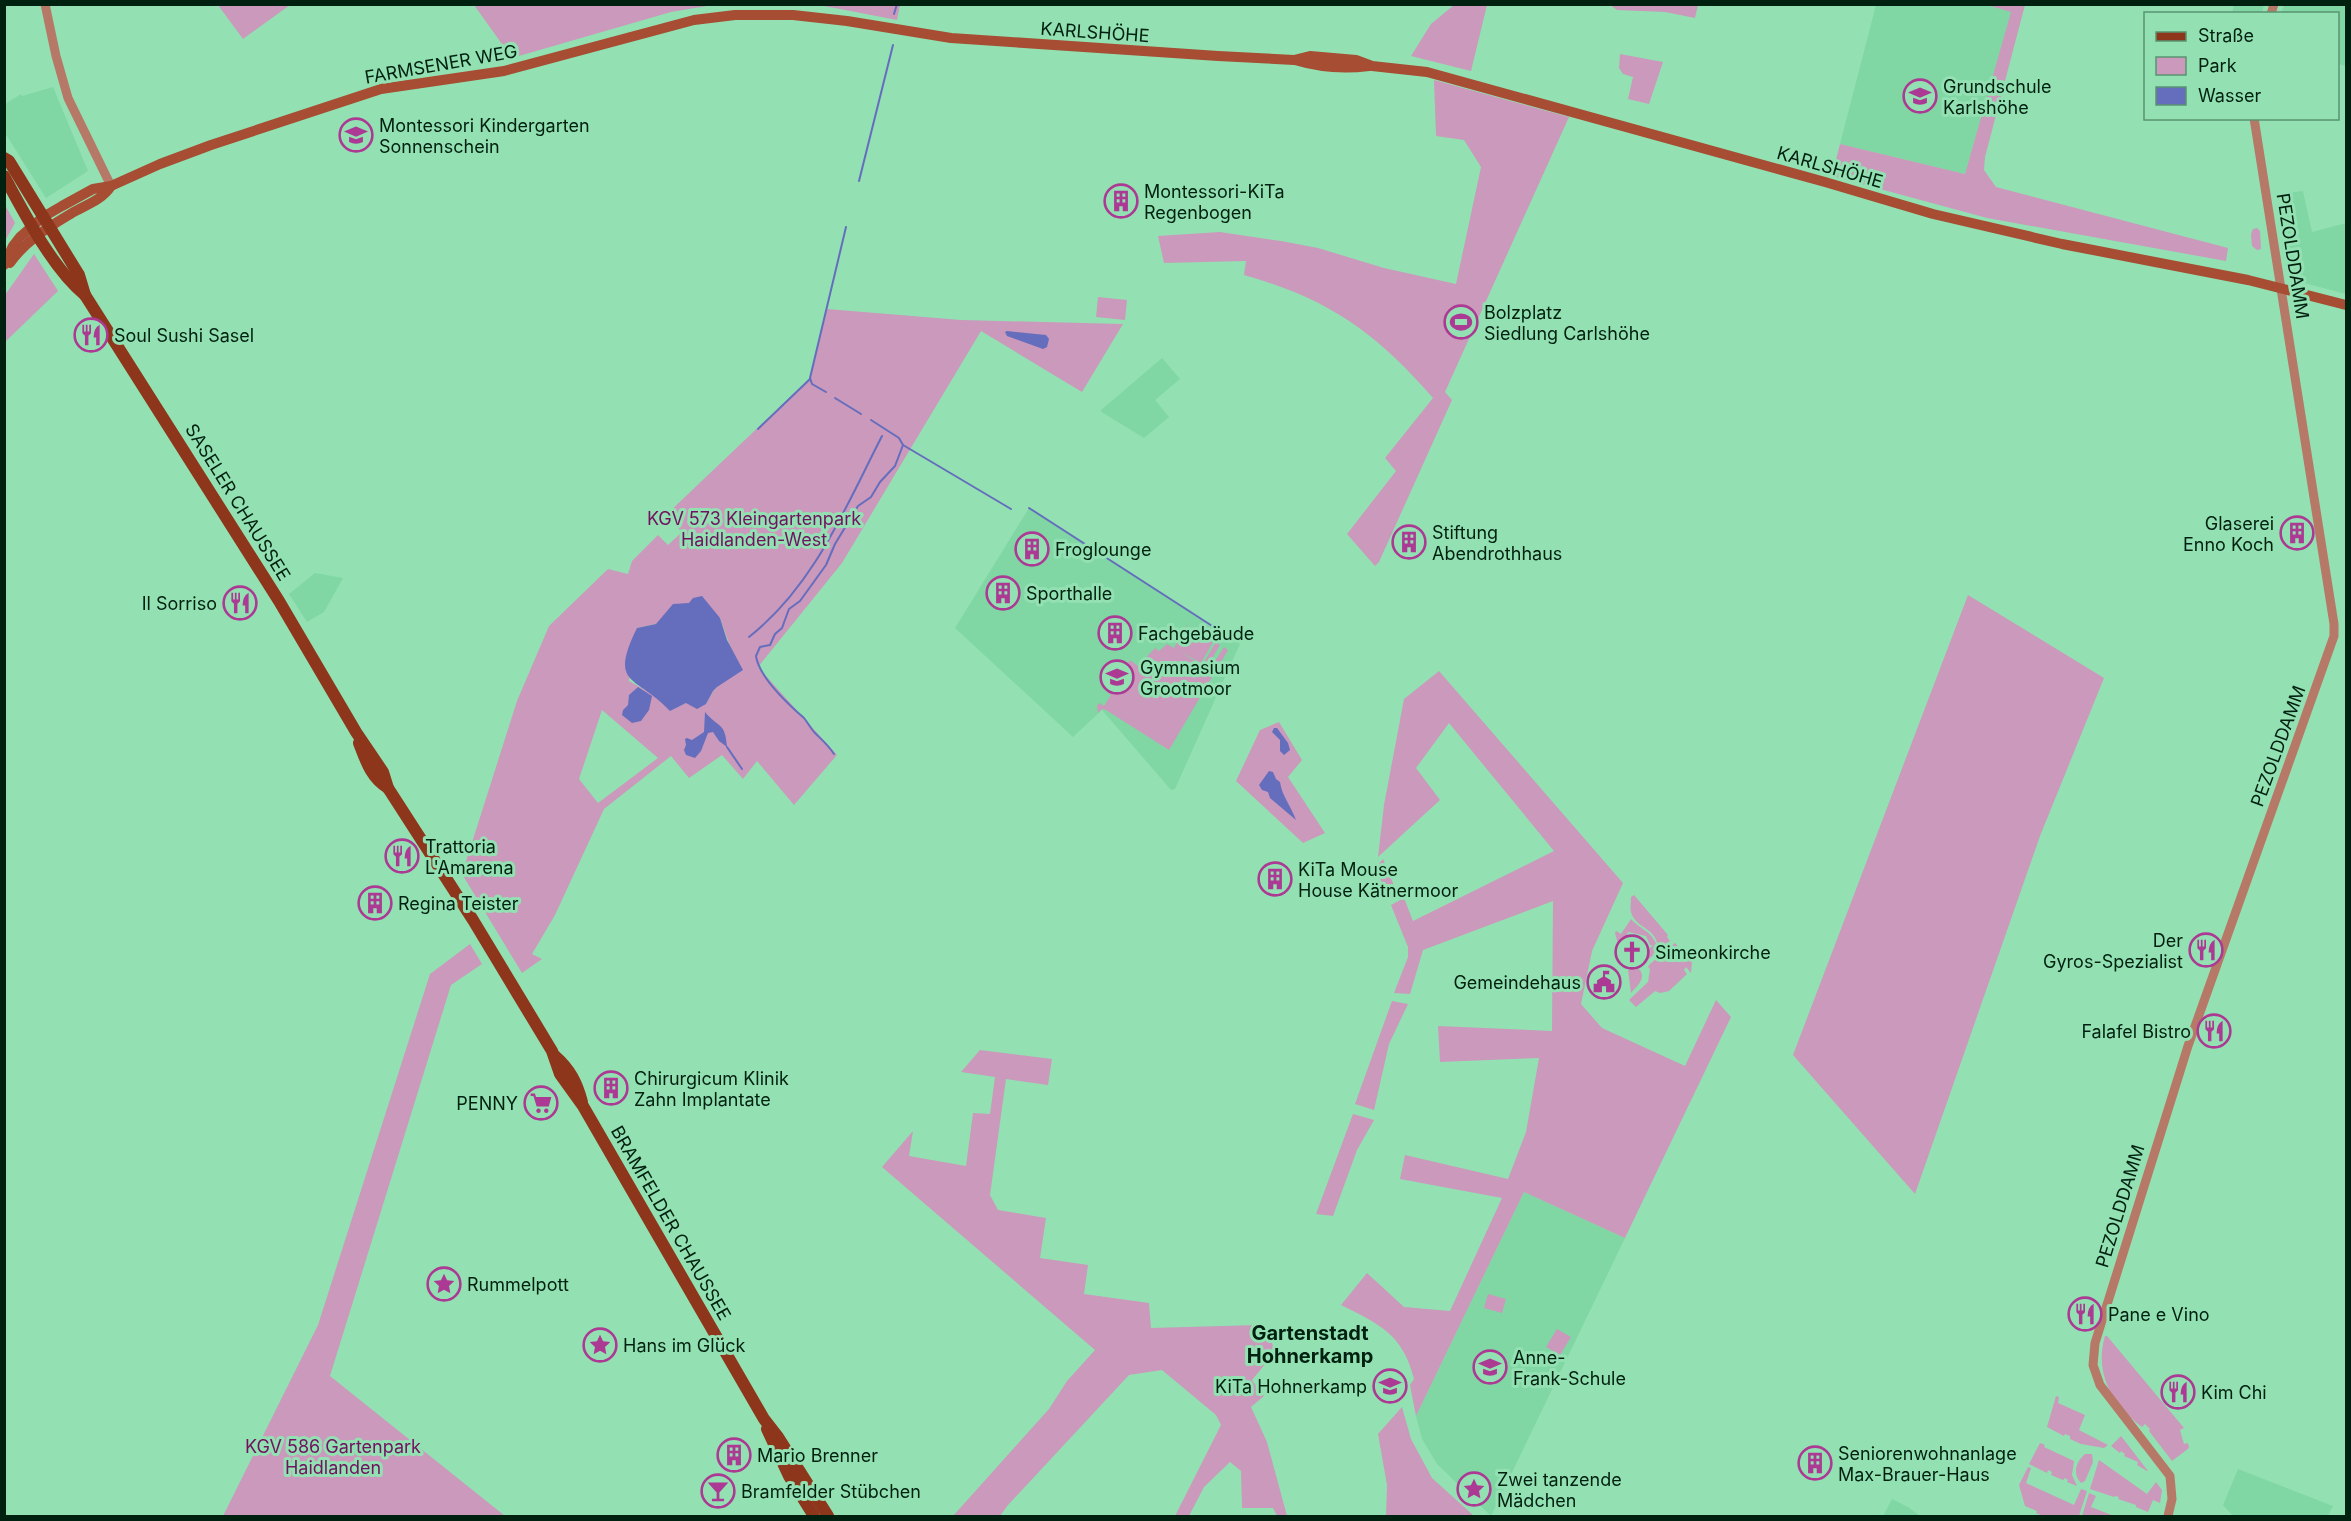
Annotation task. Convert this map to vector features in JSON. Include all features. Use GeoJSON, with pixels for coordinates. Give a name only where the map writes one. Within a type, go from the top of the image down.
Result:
{"type":"FeatureCollection","features":[{"type":"Feature","properties":{"kind":"main road","name":"FARMSENER WEG"},"geometry":{"type":"LineString","coordinates":[[35,230],[46,222],[106,194],[111,186],[192,152],[370,92],[404,84],[498,73],[694,20],[727,16],[792,15],[847,21],[895,30]]}},
{"type":"Feature","properties":{"kind":"main road","name":"KARLSHÖHE"},"geometry":{"type":"LineString","coordinates":[[895,30],[951,38],[1294,60],[1315,65],[1355,68],[1372,66],[1426,72],[1945,217],[2346,305]]}},
{"type":"Feature","properties":{"kind":"main road","name":"SASELER CHAUSSEE"},"geometry":{"type":"LineString","coordinates":[[4,158],[9,161],[79,275],[85,294],[279,601],[356,732],[383,772],[388,788],[462,903]]}},
{"type":"Feature","properties":{"kind":"main road","name":"SASELER CHAUSSEE"},"geometry":{"type":"LineString","coordinates":[[4,176],[35,230],[69,282],[85,294]]}},
{"type":"Feature","properties":{"kind":"main road"},"geometry":{"type":"LineString","coordinates":[[4,265],[16,241],[35,230]]}},
{"type":"Feature","properties":{"kind":"main road"},"geometry":{"type":"LineString","coordinates":[[4,272],[35,230]]}},
{"type":"Feature","properties":{"kind":"main road","name":"BRAMFELDER CHAUSSEE"},"geometry":{"type":"LineString","coordinates":[[462,903],[555,1056],[560,1074],[583,1106],[764,1419],[772,1443],[802,1488],[828,1516]]}},
{"type":"Feature","properties":{"kind":"main road","name":"BRAMFELDER CHAUSSEE"},"geometry":{"type":"LineString","coordinates":[[802,1488],[814,1516]]}},
{"type":"Feature","properties":{"kind":"street"},"geometry":{"type":"LineString","coordinates":[[45,4],[56,57],[68,98],[111,186]]}},
{"type":"Feature","properties":{"kind":"street","name":"PEZOLDDAMM"},"geometry":{"type":"LineString","coordinates":[[2168,1516],[2172,1499],[2170,1476],[2100,1385],[2093,1365],[2094,1343],[2188,1046],[2334,636],[2334,624],[2254,120]]}},
{"type":"Feature","properties":{"kind":"shaded area"},"geometry":{"type":"Polygon","coordinates":[[[2234,4],[2264,5],[2262,12],[2232,12],[2234,4]]]}},
{"type":"Feature","properties":{"kind":"shaded area","name":"Grundschule Karlshöhe"},"geometry":{"type":"Polygon","coordinates":[[[1876,5],[1987,5],[2012,12],[1965,174],[1840,144],[1876,5]]]}},
{"type":"Feature","properties":{"kind":"shaded area"},"geometry":{"type":"Polygon","coordinates":[[[2284,5],[2346,5],[2346,66],[2339,64],[2339,12],[2281,12],[2284,5]]]}},
{"type":"Feature","properties":{"kind":"shaded area"},"geometry":{"type":"Polygon","coordinates":[[[53,87],[88,171],[46,198],[5,133],[5,104],[21,94],[22,96],[53,87]]]}},
{"type":"Feature","properties":{"kind":"shaded area"},"geometry":{"type":"Polygon","coordinates":[[[2303,191],[2312,232],[2346,223],[2346,294],[2304,283],[2293,277],[2280,194],[2303,191]]]}},
{"type":"Feature","properties":{"kind":"shaded area"},"geometry":{"type":"Polygon","coordinates":[[[1162,358],[1180,379],[1155,400],[1169,417],[1144,438],[1100,411],[1162,358]]]}},
{"type":"Feature","properties":{"kind":"shaded area","name":"Gymnasium Grootmoor"},"geometry":{"type":"Polygon","coordinates":[[[1029,508],[1240,644],[1175,789],[1171,790],[1102,710],[1073,737],[955,628],[1029,508]]]}},
{"type":"Feature","properties":{"kind":"shaded area"},"geometry":{"type":"Polygon","coordinates":[[[315,573],[343,578],[324,612],[307,622],[289,594],[315,573]]]}},
{"type":"Feature","properties":{"kind":"shaded area"},"geometry":{"type":"Polygon","coordinates":[[[1524,1192],[1625,1238],[1491,1516],[1437,1464],[1422,1439],[1416,1416],[1524,1192]]]}},
{"type":"Feature","properties":{"kind":"shaded area"},"geometry":{"type":"Polygon","coordinates":[[[2238,1469],[2333,1506],[2328,1516],[2233,1516],[2223,1505],[2238,1469]]]}},
{"type":"Feature","properties":{"kind":"shaded area"},"geometry":{"type":"Polygon","coordinates":[[[1892,1499],[1908,1507],[1920,1516],[1883,1516],[1892,1499]]]}},
{"type":"Feature","properties":{"kind":"green space"},"geometry":{"type":"Polygon","coordinates":[[[900,4],[897,20],[819,5],[900,4]]]}},
{"type":"Feature","properties":{"kind":"green space"},"geometry":{"type":"Polygon","coordinates":[[[218,5],[290,5],[243,39],[218,5]]]}},
{"type":"Feature","properties":{"kind":"green space"},"geometry":{"type":"Polygon","coordinates":[[[474,5],[713,5],[671,12],[512,58],[474,5]]]}},
{"type":"Feature","properties":{"kind":"green space"},"geometry":{"type":"Polygon","coordinates":[[[1454,5],[1487,5],[1471,71],[1411,56],[1431,24],[1454,5]]]}},
{"type":"Feature","properties":{"kind":"green space"},"geometry":{"type":"Polygon","coordinates":[[[1610,5],[1698,5],[1695,18],[1665,12],[1617,10],[1610,5]]]}},
{"type":"Feature","properties":{"kind":"green space"},"geometry":{"type":"Polygon","coordinates":[[[1987,5],[2025,5],[1985,157],[1984,170],[1996,187],[2228,248],[2226,261],[1987,218],[1832,176],[1840,144],[1965,174],[2011,12],[1987,5]]]}},
{"type":"Feature","properties":{"kind":"green space"},"geometry":{"type":"Polygon","coordinates":[[[1620,54],[1663,62],[1649,104],[1628,99],[1633,77],[1623,74],[1619,68],[1620,54]]]}},
{"type":"Feature","properties":{"kind":"green space"},"geometry":{"type":"Polygon","coordinates":[[[1434,80],[1569,117],[1445,392],[1452,400],[1379,562],[1375,566],[1347,534],[1396,471],[1385,458],[1433,398],[1391,354],[1348,320],[1301,295],[1244,275],[1246,261],[1164,263],[1158,236],[1220,232],[1281,241],[1318,248],[1384,268],[1456,284],[1481,167],[1464,140],[1436,136],[1434,80]]]}},
{"type":"Feature","properties":{"kind":"green space"},"geometry":{"type":"Polygon","coordinates":[[[4,203],[15,223],[5,241],[4,241],[4,203]]]}},
{"type":"Feature","properties":{"kind":"green space"},"geometry":{"type":"Polygon","coordinates":[[[2257,228],[2260,231],[2261,249],[2257,250],[2252,246],[2251,234],[2253,229],[2257,228]]]}},
{"type":"Feature","properties":{"kind":"green space"},"geometry":{"type":"Polygon","coordinates":[[[34,254],[58,291],[5,342],[5,295],[34,254]]]}},
{"type":"Feature","properties":{"kind":"green space"},"geometry":{"type":"Polygon","coordinates":[[[1098,297],[1127,300],[1125,320],[1096,317],[1098,297]]]}},
{"type":"Feature","properties":{"kind":"green space","name":"KGV 573 Kleingartenpark Haidlanden-West"},"geometry":{"type":"Polygon","coordinates":[[[827,309],[961,320],[1123,324],[1082,392],[981,331],[842,563],[758,667],[837,755],[794,805],[757,761],[743,779],[722,755],[689,778],[671,756],[604,809],[555,915],[532,954],[542,959],[522,973],[462,874],[517,701],[549,626],[608,569],[628,574],[632,561],[658,535],[668,545],[682,532],[666,515],[810,378],[827,309]],[[689,603],[656,624],[637,628],[629,681],[656,696],[670,710],[686,703],[706,704],[717,687],[731,649],[720,618],[689,603]],[[602,710],[579,779],[598,803],[658,758],[602,710]]]}},
{"type":"Feature","properties":{"kind":"green space"},"geometry":{"type":"Polygon","coordinates":[[[1968,595],[2104,678],[2040,836],[1915,1194],[1793,1055],[1968,595]]]}},
{"type":"Feature","properties":{"kind":"green space"},"geometry":{"type":"Polygon","coordinates":[[[1186,626],[1213,642],[1201,663],[1179,651],[1202,665],[1216,642],[1220,645],[1207,667],[1210,669],[1224,647],[1228,650],[1169,750],[1106,710],[1102,709],[1098,713],[1097,706],[1099,703],[1104,706],[1111,695],[1106,691],[1108,688],[1117,693],[1131,670],[1126,666],[1130,660],[1138,666],[1155,648],[1159,651],[1167,644],[1174,648],[1186,626]]]}},
{"type":"Feature","properties":{"kind":"green space"},"geometry":{"type":"Polygon","coordinates":[[[1439,671],[1623,883],[1592,951],[1581,1004],[1602,1028],[1685,1066],[1716,1000],[1731,1017],[1625,1238],[1524,1192],[1416,1416],[1410,1385],[1414,1379],[1403,1351],[1388,1332],[1341,1305],[1367,1273],[1404,1307],[1450,1311],[1502,1198],[1400,1179],[1405,1155],[1508,1179],[1526,1132],[1539,1058],[1440,1062],[1438,1026],[1552,1031],[1553,901],[1423,950],[1410,994],[1394,993],[1408,957],[1408,947],[1391,905],[1404,898],[1413,921],[1554,851],[1449,723],[1416,768],[1440,800],[1378,857],[1384,805],[1404,699],[1439,671]]]}},
{"type":"Feature","properties":{"kind":"green space"},"geometry":{"type":"Polygon","coordinates":[[[1279,722],[1302,760],[1288,777],[1325,833],[1303,843],[1236,781],[1260,730],[1279,722]]]}},
{"type":"Feature","properties":{"kind":"green space"},"geometry":{"type":"Polygon","coordinates":[[[1383,859],[1398,895],[1388,900],[1376,867],[1383,859]]]}},
{"type":"Feature","properties":{"kind":"green space"},"geometry":{"type":"Polygon","coordinates":[[[1634,895],[1668,935],[1670,941],[1658,951],[1655,937],[1637,922],[1631,912],[1631,897],[1634,895]]]}},
{"type":"Feature","properties":{"kind":"green space"},"geometry":{"type":"Polygon","coordinates":[[[1631,919],[1649,934],[1657,946],[1650,945],[1646,936],[1628,932],[1619,947],[1615,933],[1616,931],[1621,934],[1631,919]]]}},
{"type":"Feature","properties":{"kind":"green space"},"geometry":{"type":"Polygon","coordinates":[[[1675,943],[1692,962],[1691,973],[1686,967],[1684,970],[1687,974],[1669,991],[1660,993],[1655,991],[1636,1007],[1629,1000],[1648,982],[1650,969],[1648,967],[1675,943]]]}},
{"type":"Feature","properties":{"kind":"green space","name":"KGV 586 Gartenpark Haidlanden"},"geometry":{"type":"Polygon","coordinates":[[[470,944],[482,964],[451,985],[330,1376],[505,1516],[223,1516],[318,1325],[430,974],[470,944]]]}},
{"type":"Feature","properties":{"kind":"green space"},"geometry":{"type":"Polygon","coordinates":[[[1653,945],[1657,948],[1656,953],[1645,962],[1640,962],[1638,959],[1653,945]]]}},
{"type":"Feature","properties":{"kind":"green space"},"geometry":{"type":"Polygon","coordinates":[[[1635,967],[1640,970],[1642,976],[1631,993],[1628,970],[1635,967]]]}},
{"type":"Feature","properties":{"kind":"green space"},"geometry":{"type":"Polygon","coordinates":[[[1392,1001],[1408,1004],[1389,1044],[1374,1110],[1355,1104],[1392,1001]]]}},
{"type":"Feature","properties":{"kind":"green space"},"geometry":{"type":"Polygon","coordinates":[[[980,1050],[1052,1059],[1048,1085],[1006,1079],[990,1195],[998,1210],[1046,1218],[1040,1258],[1088,1265],[1084,1294],[1149,1303],[1151,1328],[1259,1325],[1268,1331],[1275,1352],[1252,1380],[1264,1396],[1251,1407],[1267,1442],[1287,1516],[1277,1516],[1273,1508],[1242,1508],[1241,1471],[1230,1462],[1204,1487],[1189,1516],[1175,1516],[1221,1425],[1216,1415],[1162,1370],[1129,1375],[1000,1516],[953,1516],[1049,1409],[1067,1381],[1095,1350],[882,1167],[913,1131],[909,1156],[966,1166],[973,1113],[990,1114],[995,1077],[961,1072],[980,1050]]]}},
{"type":"Feature","properties":{"kind":"green space"},"geometry":{"type":"Polygon","coordinates":[[[1353,1114],[1374,1120],[1357,1150],[1333,1216],[1316,1214],[1353,1114]]]}},
{"type":"Feature","properties":{"kind":"green space"},"geometry":{"type":"Polygon","coordinates":[[[1488,1294],[1506,1299],[1502,1313],[1484,1308],[1488,1294]]]}},
{"type":"Feature","properties":{"kind":"green space"},"geometry":{"type":"Polygon","coordinates":[[[1557,1329],[1571,1337],[1560,1355],[1546,1347],[1557,1329]]]}},
{"type":"Feature","properties":{"kind":"green space"},"geometry":{"type":"Polygon","coordinates":[[[2105,1336],[2184,1428],[2180,1430],[2184,1444],[2188,1443],[2189,1448],[2172,1461],[2149,1431],[2150,1429],[2145,1424],[2142,1427],[2122,1409],[2108,1387],[2102,1363],[2105,1336]]]}},
{"type":"Feature","properties":{"kind":"green space"},"geometry":{"type":"Polygon","coordinates":[[[2056,1396],[2059,1397],[2058,1403],[2085,1415],[2079,1430],[2108,1445],[2104,1448],[2081,1444],[2070,1439],[2070,1436],[2065,1434],[2064,1436],[2047,1427],[2056,1396]]]}},
{"type":"Feature","properties":{"kind":"green space"},"geometry":{"type":"Polygon","coordinates":[[[1402,1407],[1411,1439],[1432,1478],[1474,1516],[1386,1516],[1387,1485],[1378,1434],[1402,1407]]]}},
{"type":"Feature","properties":{"kind":"green space"},"geometry":{"type":"Polygon","coordinates":[[[2121,1436],[2148,1471],[2137,1465],[2138,1462],[2124,1456],[2125,1454],[2111,1446],[2121,1436]]]}},
{"type":"Feature","properties":{"kind":"green space"},"geometry":{"type":"Polygon","coordinates":[[[2040,1443],[2074,1461],[2072,1475],[2077,1486],[2067,1482],[2065,1478],[2063,1480],[2051,1475],[2052,1472],[2048,1470],[2047,1473],[2029,1464],[2040,1443]]]}},
{"type":"Feature","properties":{"kind":"green space"},"geometry":{"type":"Polygon","coordinates":[[[2085,1454],[2092,1454],[2093,1462],[2085,1481],[2081,1483],[2076,1468],[2079,1460],[2085,1454]]]}},
{"type":"Feature","properties":{"kind":"green space"},"geometry":{"type":"Polygon","coordinates":[[[2099,1460],[2147,1494],[2156,1482],[2162,1490],[2160,1503],[2153,1500],[2148,1512],[2118,1499],[2119,1497],[2090,1489],[2099,1460]]]}},
{"type":"Feature","properties":{"kind":"green space"},"geometry":{"type":"Polygon","coordinates":[[[2028,1467],[2031,1468],[2026,1483],[2074,1505],[2081,1489],[2087,1491],[2079,1516],[2043,1516],[2025,1506],[2019,1485],[2028,1467]]]}},
{"type":"Feature","properties":{"kind":"green space"},"geometry":{"type":"Polygon","coordinates":[[[2089,1493],[2096,1496],[2091,1507],[2114,1516],[2082,1516],[2089,1493]]]}},
{"type":"Feature","properties":{"kind":"water"},"geometry":{"type":"Polygon","coordinates":[[[1005,332],[1046,335],[1049,339],[1047,347],[1043,349],[1007,336],[1005,332]]]}},
{"type":"Feature","properties":{"kind":"water"},"geometry":{"type":"Polygon","coordinates":[[[702,596],[720,618],[727,640],[743,670],[717,687],[706,704],[697,709],[686,703],[670,711],[630,678],[626,671],[625,661],[637,628],[656,624],[673,604],[689,603],[693,598],[702,596]]]}},
{"type":"Feature","properties":{"kind":"water"},"geometry":{"type":"Polygon","coordinates":[[[638,687],[652,696],[649,710],[641,721],[632,723],[622,715],[628,705],[629,695],[638,687]]]}},
{"type":"Feature","properties":{"kind":"water"},"geometry":{"type":"Polygon","coordinates":[[[705,712],[723,729],[727,747],[713,732],[708,733],[701,751],[695,758],[686,755],[685,739],[692,740],[704,732],[705,712]]]}},
{"type":"Feature","properties":{"kind":"water"},"geometry":{"type":"Polygon","coordinates":[[[1274,728],[1277,728],[1288,743],[1290,750],[1284,755],[1280,751],[1280,740],[1272,732],[1274,728]]]}},
{"type":"Feature","properties":{"kind":"water"},"geometry":{"type":"Polygon","coordinates":[[[1269,771],[1273,772],[1280,782],[1296,820],[1270,798],[1268,792],[1262,790],[1259,785],[1269,771]]]}},
{"type":"Feature","properties":{"kind":"waterway"},"geometry":{"type":"LineString","coordinates":[[894,14],[897,4]]}},
{"type":"Feature","properties":{"kind":"waterway"},"geometry":{"type":"LineString","coordinates":[[859,181],[893,45]]}},
{"type":"Feature","properties":{"kind":"waterway"},"geometry":{"type":"LineString","coordinates":[[826,392],[812,384],[810,378],[846,227]]}},
{"type":"Feature","properties":{"kind":"waterway"},"geometry":{"type":"LineString","coordinates":[[758,429],[810,379]]}},
{"type":"Feature","properties":{"kind":"waterway"},"geometry":{"type":"LineString","coordinates":[[835,398],[861,414]]}},
{"type":"Feature","properties":{"kind":"waterway"},"geometry":{"type":"LineString","coordinates":[[871,420],[899,438],[903,445],[1011,509]]}},
{"type":"Feature","properties":{"kind":"waterway"},"geometry":{"type":"LineString","coordinates":[[749,637],[772,617],[810,570],[841,518],[882,436]]}},
{"type":"Feature","properties":{"kind":"waterway"},"geometry":{"type":"LineString","coordinates":[[834,754],[804,718],[768,681],[756,656],[760,647],[770,645],[775,634],[782,628],[789,609],[800,601],[826,565],[835,544],[858,506],[871,497],[880,482],[895,466],[903,445]]}},
{"type":"Feature","properties":{"kind":"waterway"},"geometry":{"type":"LineString","coordinates":[[1029,508],[1234,640]]}},
{"type":"Feature","properties":{"kind":"waterway"},"geometry":{"type":"LineString","coordinates":[[727,747],[742,769]]}},
{"type":"Feature","properties":{"kind":"place","name":"Grundschule Karlshöhe"},"geometry":{"type":"Point","coordinates":[1920,96]}},
{"type":"Feature","properties":{"kind":"place","name":"Montessori Kindergarten Sonnenschein"},"geometry":{"type":"Point","coordinates":[356,135]}},
{"type":"Feature","properties":{"kind":"place","name":"Montessori-KiTa Regenbogen"},"geometry":{"type":"Point","coordinates":[1121,201]}},
{"type":"Feature","properties":{"kind":"place","name":"Bolzplatz Siedlung Carlshöhe"},"geometry":{"type":"Point","coordinates":[1461,322]}},
{"type":"Feature","properties":{"kind":"place","name":"Soul Sushi Sasel"},"geometry":{"type":"Point","coordinates":[91,335]}},
{"type":"Feature","properties":{"kind":"place","name":"Glaserei Enno Koch"},"geometry":{"type":"Point","coordinates":[2297,533]}},
{"type":"Feature","properties":{"kind":"place","name":"Stiftung Abendrothhaus"},"geometry":{"type":"Point","coordinates":[1409,542]}},
{"type":"Feature","properties":{"kind":"place","name":"Froglounge"},"geometry":{"type":"Point","coordinates":[1032,549]}},
{"type":"Feature","properties":{"kind":"place","name":"Sporthalle"},"geometry":{"type":"Point","coordinates":[1003,593]}},
{"type":"Feature","properties":{"kind":"place","name":"Il Sorriso"},"geometry":{"type":"Point","coordinates":[240,603]}},
{"type":"Feature","properties":{"kind":"place","name":"Fachgebäude"},"geometry":{"type":"Point","coordinates":[1115,633]}},
{"type":"Feature","properties":{"kind":"place","name":"Gymnasium Grootmoor"},"geometry":{"type":"Point","coordinates":[1117,677]}},
{"type":"Feature","properties":{"kind":"place","name":"Trattoria L'Amarena"},"geometry":{"type":"Point","coordinates":[402,856]}},
{"type":"Feature","properties":{"kind":"place","name":"KiTa Mouse House Kätnermoor"},"geometry":{"type":"Point","coordinates":[1275,879]}},
{"type":"Feature","properties":{"kind":"place","name":"Regina Teister"},"geometry":{"type":"Point","coordinates":[375,903]}},
{"type":"Feature","properties":{"kind":"place","name":"Der Gyros-Spezialist"},"geometry":{"type":"Point","coordinates":[2206,950]}},
{"type":"Feature","properties":{"kind":"place","name":"Simeonkirche"},"geometry":{"type":"Point","coordinates":[1632,952]}},
{"type":"Feature","properties":{"kind":"place","name":"Gemeindehaus"},"geometry":{"type":"Point","coordinates":[1604,982]}},
{"type":"Feature","properties":{"kind":"place","name":"Falafel Bistro"},"geometry":{"type":"Point","coordinates":[2214,1031]}},
{"type":"Feature","properties":{"kind":"place","name":"Chirurgicum Klinik Zahn Implantate"},"geometry":{"type":"Point","coordinates":[611,1088]}},
{"type":"Feature","properties":{"kind":"place","name":"PENNY"},"geometry":{"type":"Point","coordinates":[541,1103]}},
{"type":"Feature","properties":{"kind":"place","name":"Rummelpott"},"geometry":{"type":"Point","coordinates":[444,1284]}},
{"type":"Feature","properties":{"kind":"place","name":"Pane e Vino"},"geometry":{"type":"Point","coordinates":[2085,1314]}},
{"type":"Feature","properties":{"kind":"place","name":"Hans im Glück"},"geometry":{"type":"Point","coordinates":[600,1345]}},
{"type":"Feature","properties":{"kind":"place","name":"Anne- Frank-Schule"},"geometry":{"type":"Point","coordinates":[1490,1367]}},
{"type":"Feature","properties":{"kind":"place","name":"KiTa Hohnerkamp"},"geometry":{"type":"Point","coordinates":[1390,1386]}},
{"type":"Feature","properties":{"kind":"place","name":"Kim Chi"},"geometry":{"type":"Point","coordinates":[2178,1392]}},
{"type":"Feature","properties":{"kind":"place","name":"Mario Brenner"},"geometry":{"type":"Point","coordinates":[734,1455]}},
{"type":"Feature","properties":{"kind":"place","name":"Seniorenwohnanlage Max-Brauer-Haus"},"geometry":{"type":"Point","coordinates":[1815,1463]}},
{"type":"Feature","properties":{"kind":"place","name":"Zwei tanzende Mädchen"},"geometry":{"type":"Point","coordinates":[1474,1489]}},
{"type":"Feature","properties":{"kind":"place","name":"Bramfelder Stübchen"},"geometry":{"type":"Point","coordinates":[718,1491]}},
{"type":"Feature","properties":{"kind":"district","name":"Gartenstadt Hohnerkamp"},"geometry":{"type":"Point","coordinates":[1310,1344]}}]}
